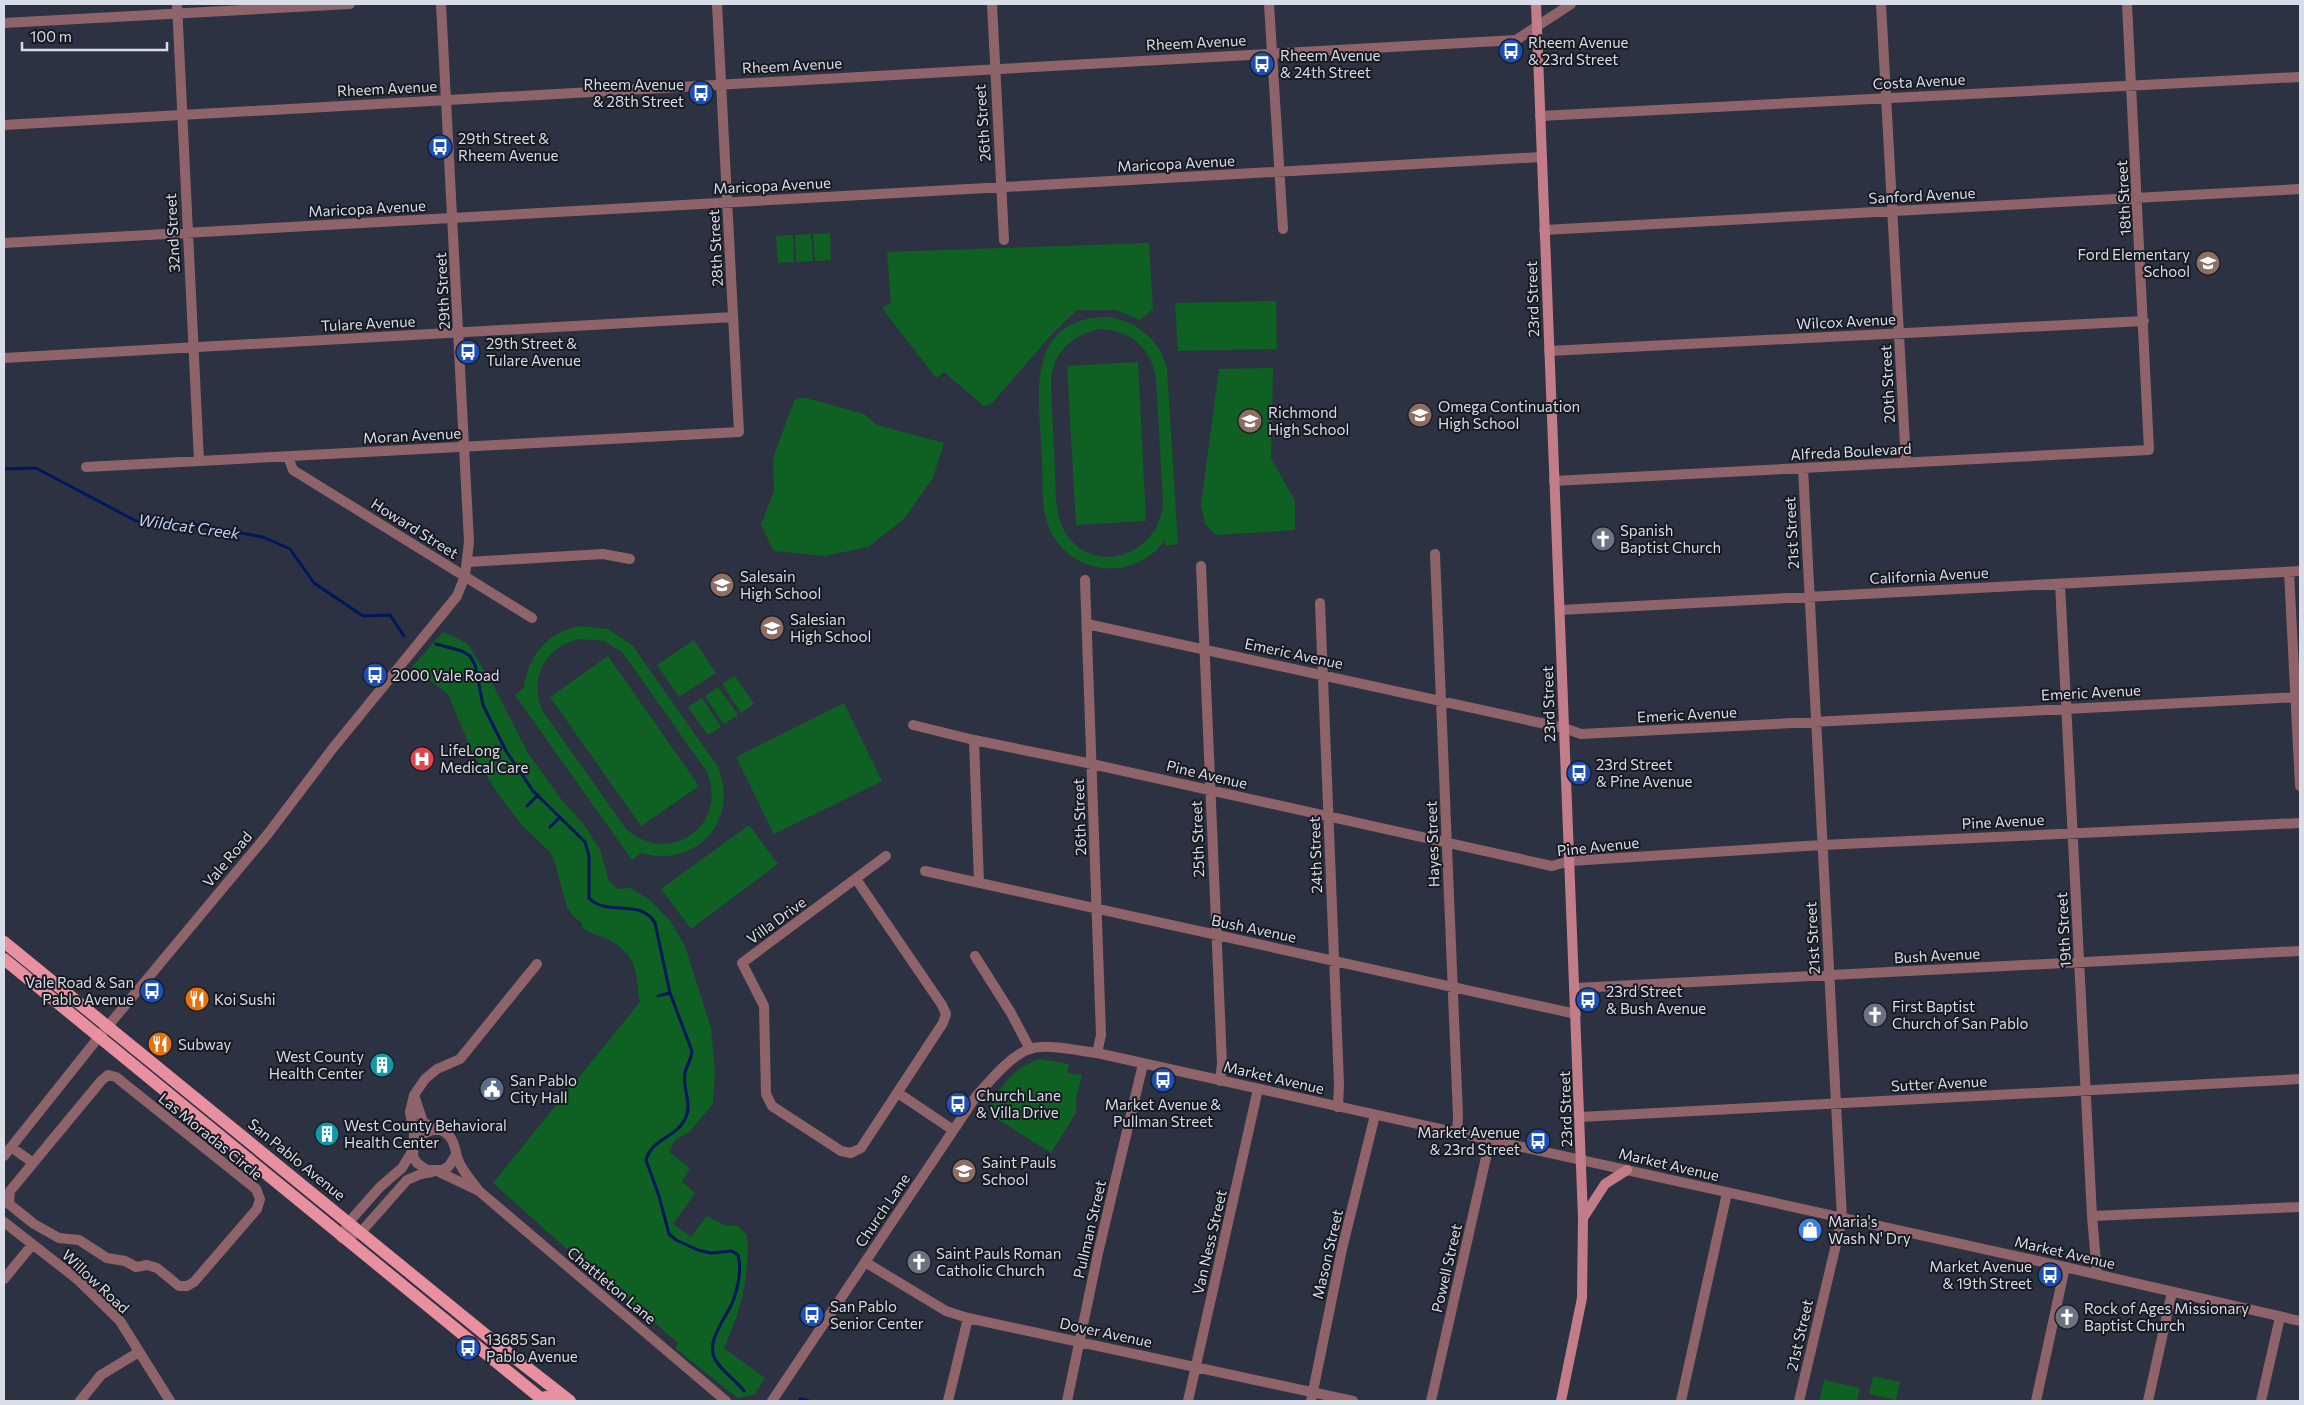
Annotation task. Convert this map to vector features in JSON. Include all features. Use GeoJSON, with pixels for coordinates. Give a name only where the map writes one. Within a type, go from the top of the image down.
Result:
{"type":"FeatureCollection","features":[{"type":"Feature","properties":{"kind":"main road","name":"23rd Street"},"geometry":{"type":"LineString","coordinates":[[1536,4],[1582,1160],[1582,1298],[1561,1401]]}},
{"type":"Feature","properties":{"kind":"main road","name":"San Pablo Avenue"},"geometry":{"type":"LineString","coordinates":[[4,942],[570,1401]]}},
{"type":"Feature","properties":{"kind":"main road"},"geometry":{"type":"LineString","coordinates":[[4,960],[542,1400],[546,1398],[555,1401]]}},
{"type":"Feature","properties":{"kind":"main road"},"geometry":{"type":"LineString","coordinates":[[1583,1218],[1605,1184],[1627,1170]]}},
{"type":"Feature","properties":{"kind":"street"},"geometry":{"type":"LineString","coordinates":[[4,23],[177,9],[350,4]]}},
{"type":"Feature","properties":{"kind":"street","name":"29th Street"},"geometry":{"type":"LineString","coordinates":[[441,4],[469,542],[465,576]]}},
{"type":"Feature","properties":{"kind":"street","name":"28th Street"},"geometry":{"type":"LineString","coordinates":[[717,4],[739,432]]}},
{"type":"Feature","properties":{"kind":"street","name":"26th Street"},"geometry":{"type":"LineString","coordinates":[[992,4],[1004,240]]}},
{"type":"Feature","properties":{"kind":"street"},"geometry":{"type":"LineString","coordinates":[[1269,4],[1283,229]]}},
{"type":"Feature","properties":{"kind":"street","name":"Rheem Avenue"},"geometry":{"type":"LineString","coordinates":[[4,125],[1516,40],[1571,4]]}},
{"type":"Feature","properties":{"kind":"street","name":"20th Street"},"geometry":{"type":"LineString","coordinates":[[1882,4],[1906,463]]}},
{"type":"Feature","properties":{"kind":"street","name":"18th Street"},"geometry":{"type":"LineString","coordinates":[[2127,4],[2149,450]]}},
{"type":"Feature","properties":{"kind":"street","name":"32nd Street"},"geometry":{"type":"LineString","coordinates":[[177,9],[199,461]]}},
{"type":"Feature","properties":{"kind":"street","name":"Costa Avenue"},"geometry":{"type":"LineString","coordinates":[[1540,116],[2300,77]]}},
{"type":"Feature","properties":{"kind":"street","name":"Maricopa Avenue"},"geometry":{"type":"LineString","coordinates":[[4,243],[1541,158]]}},
{"type":"Feature","properties":{"kind":"street","name":"Sanford Avenue"},"geometry":{"type":"LineString","coordinates":[[1544,230],[2300,189]]}},
{"type":"Feature","properties":{"kind":"street","name":"Tulare Avenue"},"geometry":{"type":"LineString","coordinates":[[4,358],[733,317]]}},
{"type":"Feature","properties":{"kind":"street","name":"Wilcox Avenue"},"geometry":{"type":"LineString","coordinates":[[1549,351],[2144,321]]}},
{"type":"Feature","properties":{"kind":"street","name":"Moran Avenue"},"geometry":{"type":"LineString","coordinates":[[86,467],[739,432]]}},
{"type":"Feature","properties":{"kind":"street","name":"Alfreda Boulevard"},"geometry":{"type":"LineString","coordinates":[[1554,481],[2149,450]]}},
{"type":"Feature","properties":{"kind":"street","name":"Howard Street"},"geometry":{"type":"LineString","coordinates":[[288,457],[293,470],[532,618]]}},
{"type":"Feature","properties":{"kind":"street","name":"21st Street"},"geometry":{"type":"LineString","coordinates":[[1799,1401],[1842,1219],[1803,468]]}},
{"type":"Feature","properties":{"kind":"street"},"geometry":{"type":"LineString","coordinates":[[468,562],[603,554],[630,559]]}},
{"type":"Feature","properties":{"kind":"street","name":"Hayes Street"},"geometry":{"type":"LineString","coordinates":[[1435,554],[1458,1116],[1457,1133]]}},
{"type":"Feature","properties":{"kind":"street","name":"25th Street"},"geometry":{"type":"LineString","coordinates":[[1201,566],[1222,1064],[1220,1080]]}},
{"type":"Feature","properties":{"kind":"street","name":"California Avenue"},"geometry":{"type":"LineString","coordinates":[[1560,610],[2300,571]]}},
{"type":"Feature","properties":{"kind":"street"},"geometry":{"type":"LineString","coordinates":[[2288,572],[2298,697],[2300,786]]}},
{"type":"Feature","properties":{"kind":"street","name":"Vale Road"},"geometry":{"type":"LineString","coordinates":[[4,1156],[98,1038],[267,835],[333,748],[457,596],[465,576]]}},
{"type":"Feature","properties":{"kind":"street","name":"26th Street"},"geometry":{"type":"LineString","coordinates":[[1085,580],[1102,1035],[1097,1053]]}},
{"type":"Feature","properties":{"kind":"street","name":"19th Street"},"geometry":{"type":"LineString","coordinates":[[2060,584],[2092,1216],[2097,1274]]}},
{"type":"Feature","properties":{"kind":"street","name":"24th Street"},"geometry":{"type":"LineString","coordinates":[[1320,602],[1339,1084],[1338,1107]]}},
{"type":"Feature","properties":{"kind":"street","name":"Emeric Avenue"},"geometry":{"type":"LineString","coordinates":[[1087,624],[1564,728],[1581,734],[2298,697]]}},
{"type":"Feature","properties":{"kind":"street","name":"Pine Avenue"},"geometry":{"type":"LineString","coordinates":[[913,725],[974,740],[1092,764],[1552,866],[1570,861],[1822,845],[2300,823]]}},
{"type":"Feature","properties":{"kind":"street"},"geometry":{"type":"LineString","coordinates":[[974,740],[979,883]]}},
{"type":"Feature","properties":{"kind":"street"},"geometry":{"type":"LineString","coordinates":[[856,880],[886,856]]}},
{"type":"Feature","properties":{"kind":"street","name":"Bush Avenue"},"geometry":{"type":"LineString","coordinates":[[925,870],[1576,1014]]}},
{"type":"Feature","properties":{"kind":"street","name":"Villa Drive"},"geometry":{"type":"LineString","coordinates":[[856,880],[942,1005],[946,1014],[943,1023],[898,1093],[861,1148],[851,1153],[842,1151],[772,1106],[766,1094],[764,1006],[742,963],[856,880]]}},
{"type":"Feature","properties":{"kind":"street","name":"Bush Avenue"},"geometry":{"type":"LineString","coordinates":[[1575,988],[2300,951]]}},
{"type":"Feature","properties":{"kind":"street"},"geometry":{"type":"LineString","coordinates":[[975,956],[1011,1013],[1030,1048]]}},
{"type":"Feature","properties":{"kind":"street"},"geometry":{"type":"LineString","coordinates":[[436,1171],[422,1168],[414,1157],[410,1112],[414,1095],[425,1079],[437,1069],[460,1059],[537,964]]}},
{"type":"Feature","properties":{"kind":"street","name":"Market Avenue"},"geometry":{"type":"LineString","coordinates":[[1030,1048],[1063,1048],[1097,1053],[2097,1274],[2300,1321]]}},
{"type":"Feature","properties":{"kind":"street","name":"Church Lane"},"geometry":{"type":"LineString","coordinates":[[772,1401],[977,1095],[1001,1067],[1030,1048]]}},
{"type":"Feature","properties":{"kind":"street","name":"Pullman Street"},"geometry":{"type":"LineString","coordinates":[[1067,1401],[1098,1254],[1143,1064]]}},
{"type":"Feature","properties":{"kind":"street","name":"Las Moradas Circle"},"geometry":{"type":"LineString","coordinates":[[108,1075],[116,1077],[256,1190],[260,1199],[257,1209],[194,1282],[187,1286],[179,1286],[157,1268],[146,1265],[136,1267],[125,1261],[107,1258],[79,1240],[59,1238],[34,1224],[10,1204],[10,1191],[32,1162],[108,1075]]}},
{"type":"Feature","properties":{"kind":"street","name":"Sutter Avenue"},"geometry":{"type":"LineString","coordinates":[[1580,1117],[2300,1080]]}},
{"type":"Feature","properties":{"kind":"street","name":"Van Ness Street"},"geometry":{"type":"LineString","coordinates":[[1188,1401],[1258,1089]]}},
{"type":"Feature","properties":{"kind":"street"},"geometry":{"type":"LineString","coordinates":[[898,1093],[953,1130]]}},
{"type":"Feature","properties":{"kind":"street"},"geometry":{"type":"LineString","coordinates":[[342,1238],[362,1232],[407,1180],[449,1166],[456,1155],[452,1139],[442,1131],[428,1126],[420,1118],[414,1095]]}},
{"type":"Feature","properties":{"kind":"street","name":"Mason Street"},"geometry":{"type":"LineString","coordinates":[[1312,1397],[1342,1249],[1376,1115]]}},
{"type":"Feature","properties":{"kind":"street"},"geometry":{"type":"LineString","coordinates":[[342,1238],[349,1222],[380,1187],[396,1174],[422,1134],[436,1130]]}},
{"type":"Feature","properties":{"kind":"street","name":"Powell Street"},"geometry":{"type":"LineString","coordinates":[[1431,1401],[1490,1140]]}},
{"type":"Feature","properties":{"kind":"street"},"geometry":{"type":"LineString","coordinates":[[11,1147],[32,1162]]}},
{"type":"Feature","properties":{"kind":"street","name":"Chattleton Lane"},"geometry":{"type":"LineString","coordinates":[[456,1155],[479,1192]]}},
{"type":"Feature","properties":{"kind":"street","name":"Chattleton Lane"},"geometry":{"type":"LineString","coordinates":[[436,1171],[479,1192],[726,1401]]}},
{"type":"Feature","properties":{"kind":"street"},"geometry":{"type":"LineString","coordinates":[[1681,1401],[1727,1193]]}},
{"type":"Feature","properties":{"kind":"street"},"geometry":{"type":"LineString","coordinates":[[2092,1216],[2300,1207]]}},
{"type":"Feature","properties":{"kind":"street","name":"Willow Road"},"geometry":{"type":"LineString","coordinates":[[4,1222],[77,1279],[120,1321],[170,1401]]}},
{"type":"Feature","properties":{"kind":"street"},"geometry":{"type":"LineString","coordinates":[[4,1279],[32,1245]]}},
{"type":"Feature","properties":{"kind":"street","name":"Dover Avenue"},"geometry":{"type":"LineString","coordinates":[[865,1262],[946,1311],[968,1318],[1196,1366],[1312,1397],[1352,1401]]}},
{"type":"Feature","properties":{"kind":"street"},"geometry":{"type":"LineString","coordinates":[[2036,1401],[2065,1267]]}},
{"type":"Feature","properties":{"kind":"street"},"geometry":{"type":"LineString","coordinates":[[2148,1401],[2172,1292]]}},
{"type":"Feature","properties":{"kind":"street"},"geometry":{"type":"LineString","coordinates":[[2261,1401],[2280,1317]]}},
{"type":"Feature","properties":{"kind":"street"},"geometry":{"type":"LineString","coordinates":[[948,1401],[968,1318]]}},
{"type":"Feature","properties":{"kind":"street"},"geometry":{"type":"LineString","coordinates":[[80,1401],[101,1375],[139,1352]]}},
{"type":"Feature","properties":{"kind":"green space"},"geometry":{"type":"Polygon","coordinates":[[[830,233],[831,260],[815,261],[813,234],[830,233]]]}},
{"type":"Feature","properties":{"kind":"green space"},"geometry":{"type":"Polygon","coordinates":[[[811,234],[813,261],[796,262],[795,235],[811,234]]]}},
{"type":"Feature","properties":{"kind":"green space"},"geometry":{"type":"Polygon","coordinates":[[[793,235],[794,262],[778,263],[776,236],[793,235]]]}},
{"type":"Feature","properties":{"kind":"green space"},"geometry":{"type":"Polygon","coordinates":[[[1149,243],[1153,309],[1140,320],[1116,310],[1077,310],[1052,334],[991,404],[984,406],[944,372],[936,378],[882,308],[891,303],[887,252],[1149,243]]]}},
{"type":"Feature","properties":{"kind":"green space"},"geometry":{"type":"Polygon","coordinates":[[[1276,301],[1277,349],[1178,351],[1175,303],[1276,301]]]}},
{"type":"Feature","properties":{"kind":"green space"},"geometry":{"type":"Polygon","coordinates":[[[1110,317],[1139,328],[1159,349],[1167,368],[1178,544],[1165,546],[1165,540],[1153,553],[1138,562],[1122,567],[1106,568],[1090,565],[1074,558],[1061,547],[1051,532],[1045,514],[1039,410],[1042,364],[1049,345],[1062,330],[1082,320],[1110,317]],[[1101,329],[1090,332],[1072,341],[1065,347],[1055,364],[1051,385],[1056,500],[1060,520],[1073,543],[1088,553],[1104,557],[1121,555],[1137,548],[1150,537],[1159,521],[1163,501],[1154,368],[1145,350],[1138,343],[1131,337],[1112,330],[1101,329]]]}},
{"type":"Feature","properties":{"kind":"green space"},"geometry":{"type":"Polygon","coordinates":[[[1138,362],[1146,521],[1076,525],[1067,366],[1138,362]]]}},
{"type":"Feature","properties":{"kind":"green space"},"geometry":{"type":"Polygon","coordinates":[[[1273,368],[1271,458],[1295,501],[1295,530],[1216,535],[1205,524],[1201,505],[1219,369],[1273,368]]]}},
{"type":"Feature","properties":{"kind":"green space"},"geometry":{"type":"Polygon","coordinates":[[[802,397],[864,414],[877,425],[944,443],[933,478],[903,520],[868,547],[824,556],[774,551],[761,525],[774,491],[773,458],[794,401],[802,397]]]}},
{"type":"Feature","properties":{"kind":"green space"},"geometry":{"type":"Polygon","coordinates":[[[579,626],[608,629],[632,645],[718,767],[723,787],[723,805],[718,822],[709,836],[696,847],[680,854],[661,856],[641,853],[632,860],[515,695],[524,688],[530,665],[541,647],[557,634],[579,626]],[[580,639],[558,648],[550,656],[543,665],[539,675],[539,698],[542,710],[626,829],[643,840],[660,844],[676,842],[691,835],[702,824],[710,809],[712,792],[707,772],[623,653],[604,641],[580,639]]]}},
{"type":"Feature","properties":{"kind":"green space"},"geometry":{"type":"Polygon","coordinates":[[[443,632],[467,643],[491,681],[528,753],[561,799],[585,826],[600,850],[609,881],[618,889],[631,888],[651,901],[670,921],[685,946],[711,1028],[715,1072],[713,1104],[689,1132],[674,1141],[669,1152],[690,1168],[682,1182],[695,1193],[673,1224],[691,1237],[707,1216],[726,1226],[738,1226],[747,1235],[746,1279],[740,1307],[724,1348],[765,1378],[755,1394],[738,1398],[675,1348],[678,1343],[569,1249],[571,1246],[567,1249],[493,1183],[640,1002],[635,972],[629,957],[616,944],[589,932],[573,916],[567,907],[550,852],[523,826],[498,794],[473,754],[448,694],[412,667],[443,632]]]}},
{"type":"Feature","properties":{"kind":"green space"},"geometry":{"type":"Polygon","coordinates":[[[694,640],[716,673],[679,697],[657,665],[694,640]]]}},
{"type":"Feature","properties":{"kind":"green space"},"geometry":{"type":"Polygon","coordinates":[[[608,656],[699,786],[641,826],[550,697],[608,656]]]}},
{"type":"Feature","properties":{"kind":"green space"},"geometry":{"type":"Polygon","coordinates":[[[735,676],[754,704],[741,713],[722,684],[735,676]]]}},
{"type":"Feature","properties":{"kind":"green space"},"geometry":{"type":"Polygon","coordinates":[[[718,687],[738,715],[724,724],[705,696],[718,687]]]}},
{"type":"Feature","properties":{"kind":"green space"},"geometry":{"type":"Polygon","coordinates":[[[702,698],[721,727],[708,735],[688,707],[702,698]]]}},
{"type":"Feature","properties":{"kind":"green space"},"geometry":{"type":"Polygon","coordinates":[[[844,703],[882,781],[774,834],[736,757],[844,703]]]}},
{"type":"Feature","properties":{"kind":"green space"},"geometry":{"type":"Polygon","coordinates":[[[749,825],[778,864],[691,929],[661,889],[749,825]]]}},
{"type":"Feature","properties":{"kind":"green space"},"geometry":{"type":"Polygon","coordinates":[[[1040,1059],[1069,1064],[1067,1073],[1082,1075],[1076,1099],[1076,1113],[1051,1153],[991,1115],[988,1109],[1009,1078],[1021,1068],[1040,1059]]]}},
{"type":"Feature","properties":{"kind":"green space"},"geometry":{"type":"Polygon","coordinates":[[[1873,1376],[1900,1382],[1896,1400],[1869,1394],[1873,1376]]]}},
{"type":"Feature","properties":{"kind":"green space"},"geometry":{"type":"Polygon","coordinates":[[[1824,1380],[1860,1388],[1857,1401],[1819,1401],[1824,1380]]]}},
{"type":"Feature","properties":{"kind":"waterway","name":"Wildcat Creek"},"geometry":{"type":"LineString","coordinates":[[4,469],[36,468],[136,521],[190,524],[263,537],[290,549],[314,583],[363,616],[390,615],[404,636]]}},
{"type":"Feature","properties":{"kind":"waterway","name":"Wildcat Creek"},"geometry":{"type":"LineString","coordinates":[[436,644],[462,651],[470,656],[475,665],[483,705],[506,751],[533,791],[585,842],[589,856],[589,898],[596,904],[641,911],[655,923],[670,993],[692,1051],[684,1079],[688,1102],[685,1119],[676,1130],[653,1147],[646,1160],[659,1196],[669,1234],[676,1240],[698,1250],[711,1253],[732,1251],[738,1255],[739,1278],[736,1290],[733,1301],[715,1337],[713,1352],[721,1368],[744,1391]]}},
{"type":"Feature","properties":{"kind":"waterway"},"geometry":{"type":"LineString","coordinates":[[527,806],[538,795]]}},
{"type":"Feature","properties":{"kind":"waterway"},"geometry":{"type":"LineString","coordinates":[[550,827],[560,817]]}},
{"type":"Feature","properties":{"kind":"waterway"},"geometry":{"type":"LineString","coordinates":[[658,996],[670,993]]}},
{"type":"Feature","properties":{"kind":"waterway","name":"Wildcat Creek"},"geometry":{"type":"LineString","coordinates":[[800,1399],[809,1401]]}},
{"type":"Feature","properties":{"kind":"place","name":"Rheem Avenue & 23rd Street"},"geometry":{"type":"Point","coordinates":[1511,51]}},
{"type":"Feature","properties":{"kind":"place","name":"Rheem Avenue & 24th Street"},"geometry":{"type":"Point","coordinates":[1262,64]}},
{"type":"Feature","properties":{"kind":"place","name":"Rheem Avenue & 28th Street"},"geometry":{"type":"Point","coordinates":[701,93]}},
{"type":"Feature","properties":{"kind":"place","name":"29th Street & Rheem Avenue"},"geometry":{"type":"Point","coordinates":[440,147]}},
{"type":"Feature","properties":{"kind":"place","name":"Ford Elementary School"},"geometry":{"type":"Point","coordinates":[2208,263]}},
{"type":"Feature","properties":{"kind":"place","name":"29th Street & Tulare Avenue"},"geometry":{"type":"Point","coordinates":[468,352]}},
{"type":"Feature","properties":{"kind":"place","name":"Omega Continuation High School"},"geometry":{"type":"Point","coordinates":[1420,415]}},
{"type":"Feature","properties":{"kind":"place","name":"Richmond High School"},"geometry":{"type":"Point","coordinates":[1250,421]}},
{"type":"Feature","properties":{"kind":"place","name":"Spanish Baptist Church"},"geometry":{"type":"Point","coordinates":[1603,539]}},
{"type":"Feature","properties":{"kind":"place","name":"Salesain High School"},"geometry":{"type":"Point","coordinates":[722,585]}},
{"type":"Feature","properties":{"kind":"place","name":"Salesian High School"},"geometry":{"type":"Point","coordinates":[772,628]}},
{"type":"Feature","properties":{"kind":"place","name":"2000 Vale Road"},"geometry":{"type":"Point","coordinates":[375,675]}},
{"type":"Feature","properties":{"kind":"place","name":"LifeLong Medical Care"},"geometry":{"type":"Point","coordinates":[422,759]}},
{"type":"Feature","properties":{"kind":"place","name":"23rd Street & Pine Avenue"},"geometry":{"type":"Point","coordinates":[1579,773]}},
{"type":"Feature","properties":{"kind":"place","name":"Vale Road & San Pablo Avenue"},"geometry":{"type":"Point","coordinates":[152,991]}},
{"type":"Feature","properties":{"kind":"place","name":"Koi Sushi"},"geometry":{"type":"Point","coordinates":[197,999]}},
{"type":"Feature","properties":{"kind":"place","name":"23rd Street & Bush Avenue"},"geometry":{"type":"Point","coordinates":[1588,1000]}},
{"type":"Feature","properties":{"kind":"place","name":"First Baptist Church of San Pablo"},"geometry":{"type":"Point","coordinates":[1875,1015]}},
{"type":"Feature","properties":{"kind":"place","name":"Subway"},"geometry":{"type":"Point","coordinates":[160,1044]}},
{"type":"Feature","properties":{"kind":"place","name":"West County Health Center"},"geometry":{"type":"Point","coordinates":[382,1065]}},
{"type":"Feature","properties":{"kind":"place","name":"Market Avenue & Pullman Street"},"geometry":{"type":"Point","coordinates":[1163,1080]}},
{"type":"Feature","properties":{"kind":"place","name":"San Pablo City Hall"},"geometry":{"type":"Point","coordinates":[492,1089]}},
{"type":"Feature","properties":{"kind":"place","name":"Church Lane & Villa Drive"},"geometry":{"type":"Point","coordinates":[958,1104]}},
{"type":"Feature","properties":{"kind":"place","name":"West County Behavioral Health Center"},"geometry":{"type":"Point","coordinates":[327,1134]}},
{"type":"Feature","properties":{"kind":"place","name":"Market Avenue & 23rd Street"},"geometry":{"type":"Point","coordinates":[1538,1141]}},
{"type":"Feature","properties":{"kind":"place","name":"Saint Pauls School"},"geometry":{"type":"Point","coordinates":[964,1171]}},
{"type":"Feature","properties":{"kind":"place","name":"Maria's Wash N' Dry"},"geometry":{"type":"Point","coordinates":[1810,1230]}},
{"type":"Feature","properties":{"kind":"place","name":"Saint Pauls Roman Catholic Church"},"geometry":{"type":"Point","coordinates":[919,1262]}},
{"type":"Feature","properties":{"kind":"place","name":"Market Avenue & 19th Street"},"geometry":{"type":"Point","coordinates":[2050,1275]}},
{"type":"Feature","properties":{"kind":"place","name":"San Pablo Senior Center"},"geometry":{"type":"Point","coordinates":[812,1315]}},
{"type":"Feature","properties":{"kind":"place","name":"Rock of Ages Missionary Baptist Church"},"geometry":{"type":"Point","coordinates":[2067,1317]}},
{"type":"Feature","properties":{"kind":"place","name":"13685 San Pablo Avenue"},"geometry":{"type":"Point","coordinates":[468,1348]}}]}
